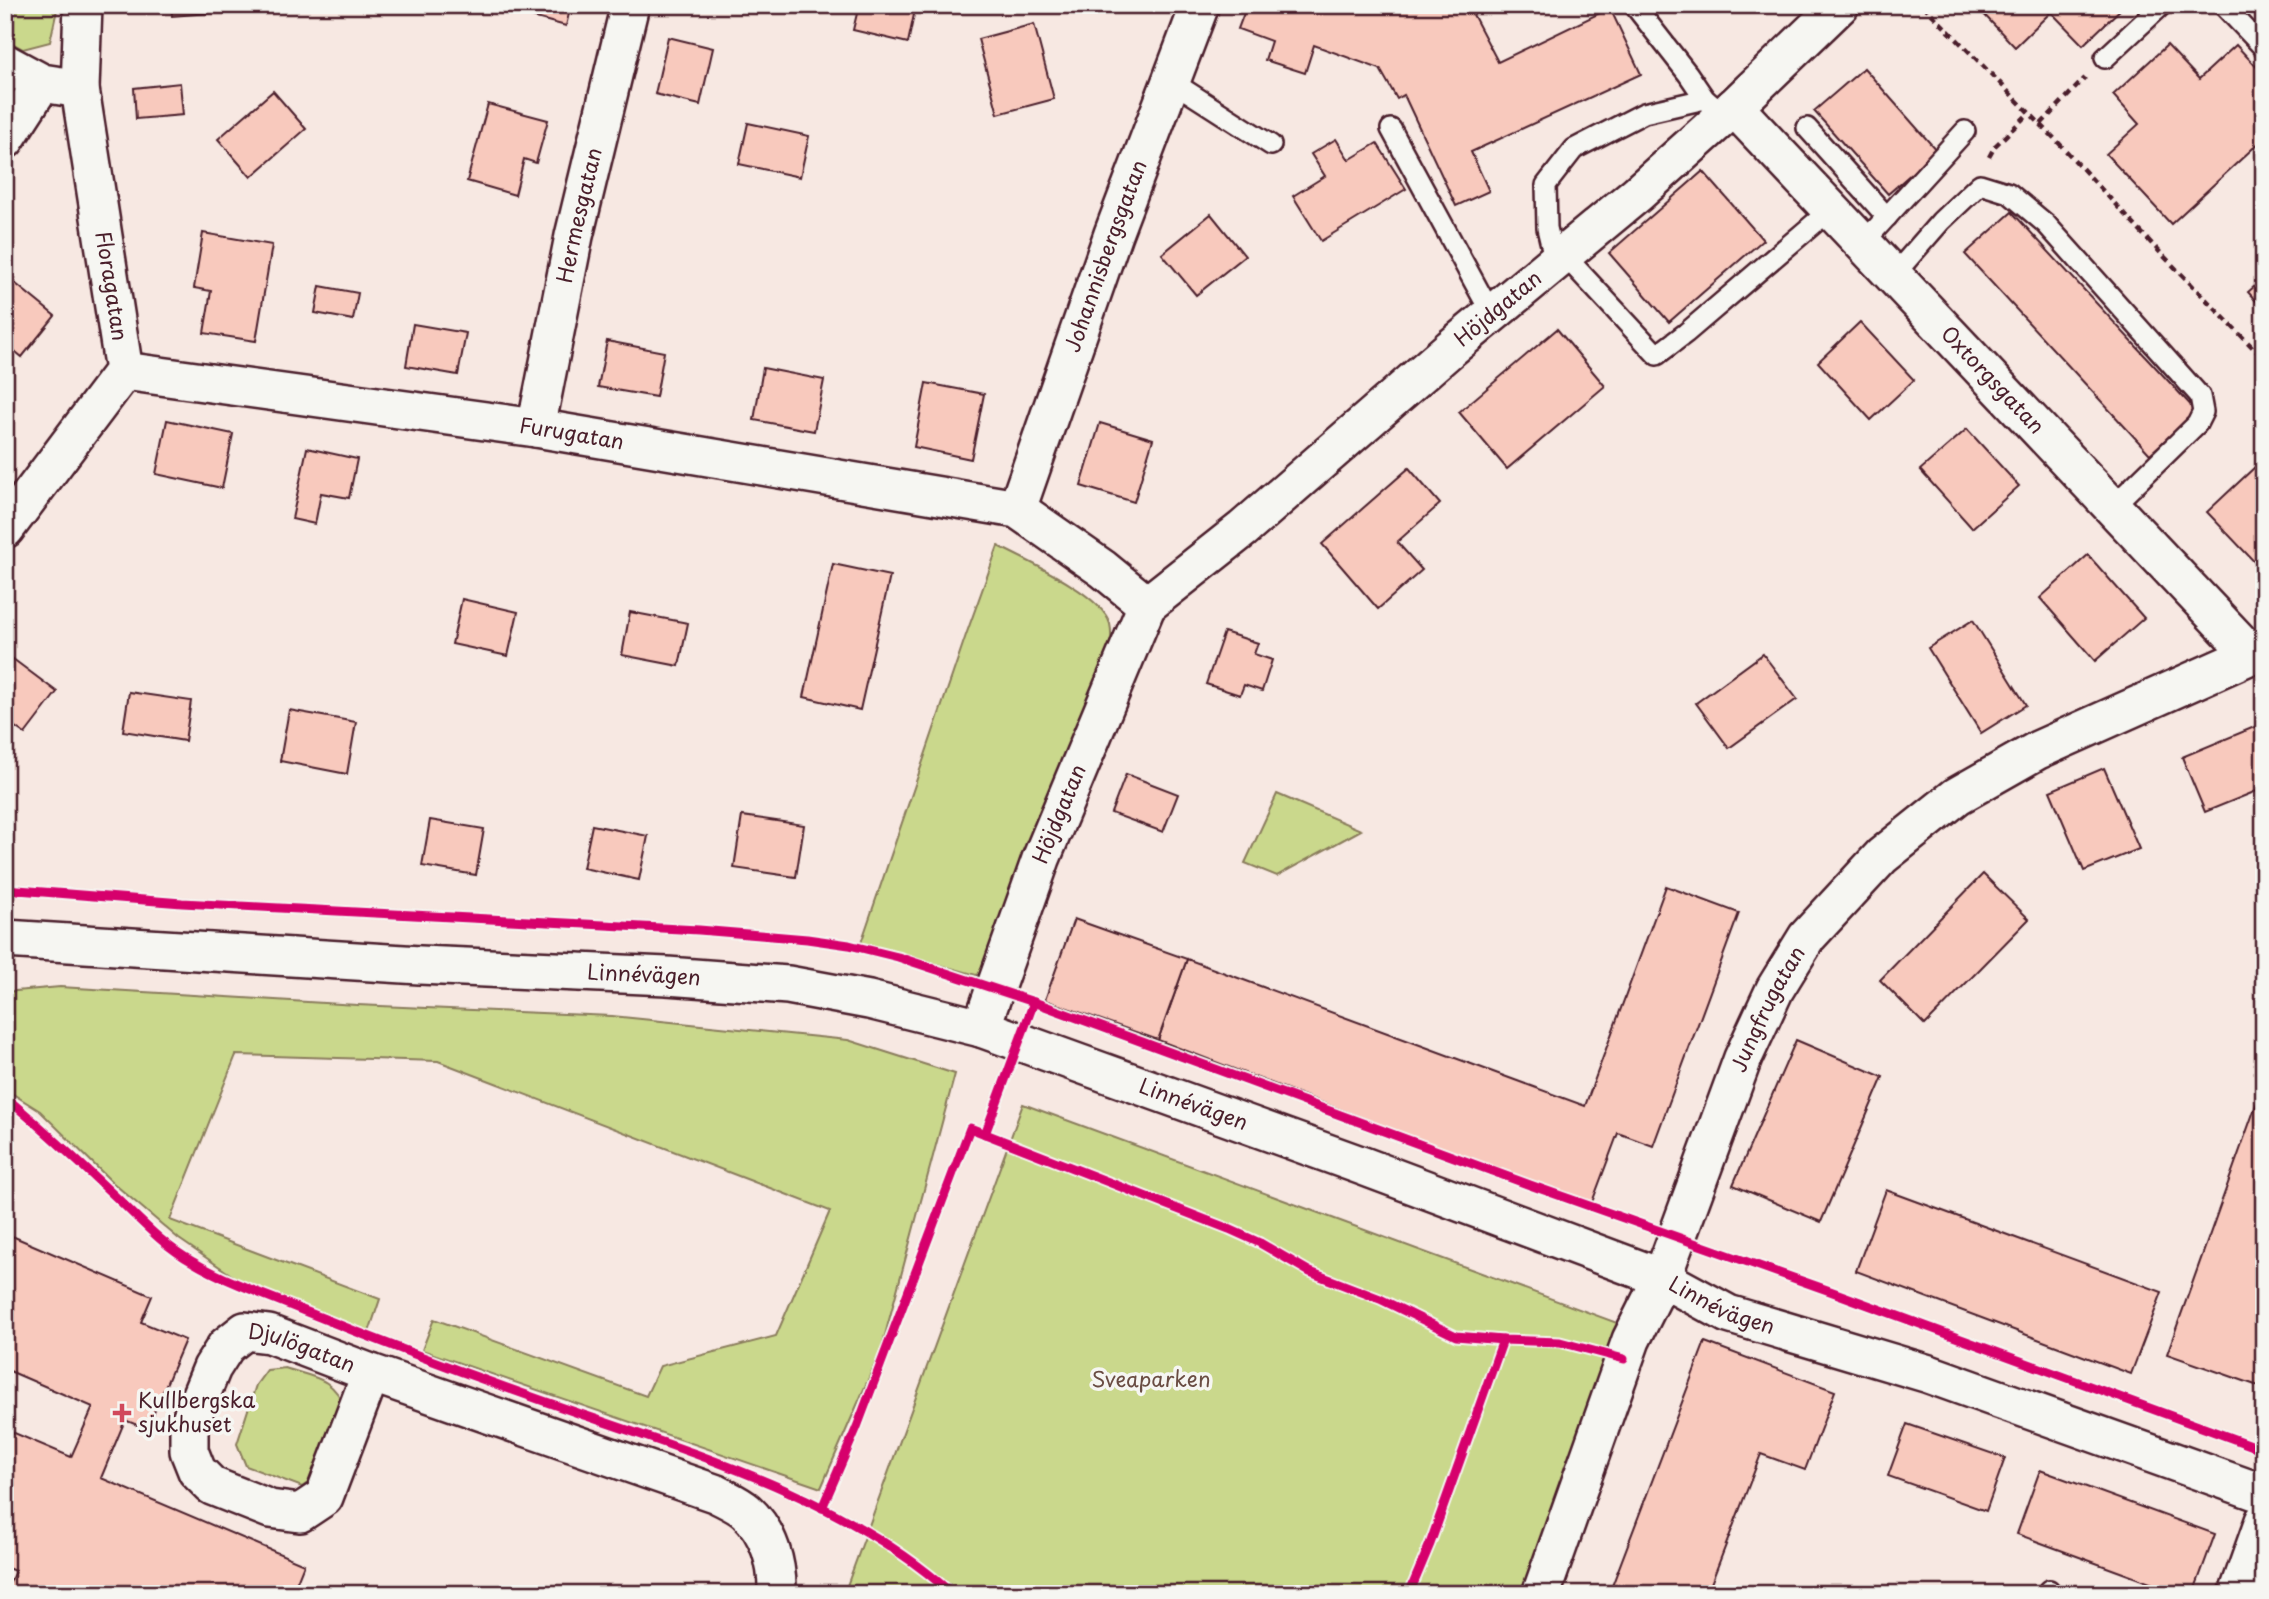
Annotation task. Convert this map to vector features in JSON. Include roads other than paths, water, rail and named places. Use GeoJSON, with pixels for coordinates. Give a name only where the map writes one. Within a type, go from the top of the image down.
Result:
{"type":"FeatureCollection","features":[{"type":"Feature","properties":{"kind":"street","name":"Floragatan"},"geometry":{"type":"LineString","coordinates":[[5,528],[124,372],[80,89],[83,5]]}},
{"type":"Feature","properties":{"kind":"street","name":"Hermesgatan"},"geometry":{"type":"LineString","coordinates":[[536,428],[574,236],[630,5]]}},
{"type":"Feature","properties":{"kind":"street","name":"Johannisbergsgatan"},"geometry":{"type":"LineString","coordinates":[[1017,509],[1113,234],[1200,5]]}},
{"type":"Feature","properties":{"kind":"street","name":"Höjdgatan"},"geometry":{"type":"LineString","coordinates":[[981,1028],[1041,859],[1147,605],[1243,529],[1637,194],[1721,108],[1840,5]]}},
{"type":"Feature","properties":{"kind":"street"},"geometry":{"type":"LineString","coordinates":[[5,63],[42,83],[80,89]]}},
{"type":"Feature","properties":{"kind":"street"},"geometry":{"type":"LineString","coordinates":[[5,140],[42,83]]}},
{"type":"Feature","properties":{"kind":"street","name":"Oxtorgsgatan"},"geometry":{"type":"LineString","coordinates":[[1721,108],[1863,243],[2112,507],[2258,652]]}},
{"type":"Feature","properties":{"kind":"street","name":"Furugatan"},"geometry":{"type":"LineString","coordinates":[[124,372],[536,428],[1017,509]]}},
{"type":"Feature","properties":{"kind":"street"},"geometry":{"type":"LineString","coordinates":[[1017,509],[1103,569],[1147,605]]}},
{"type":"Feature","properties":{"kind":"street","name":"Jungfrugatan"},"geometry":{"type":"LineString","coordinates":[[1541,1594],[1630,1340],[1662,1278],[1743,1058],[1775,989],[1807,937],[1882,856],[1957,796],[2038,750],[2258,652]]}},
{"type":"Feature","properties":{"kind":"street","name":"Linnévägen"},"geometry":{"type":"LineString","coordinates":[[5,939],[420,965],[667,976],[788,985],[869,1000],[981,1028],[1662,1278],[1728,1314],[1929,1374],[2264,1494]]}},
{"type":"Feature","properties":{"kind":"street","name":"Linnévägen"},"geometry":{"type":"LineString","coordinates":[[5,956],[73,943]]}},
{"type":"Feature","properties":{"kind":"street","name":"Djulögatan"},"geometry":{"type":"LineString","coordinates":[[371,1373],[324,1497],[300,1513],[271,1509],[212,1486],[197,1471],[189,1451],[189,1424],[219,1357],[226,1346],[245,1331],[269,1334],[371,1373],[717,1493],[746,1511],[766,1536],[778,1571],[777,1594]]}},
{"type":"Feature","properties":{"kind":"street"},"geometry":{"type":"LineString","coordinates":[[2238,1594],[2264,1521]]}},
{"type":"Feature","properties":{"kind":"lane"},"geometry":{"type":"LineString","coordinates":[[1634,5],[1688,74],[1721,108]]}},
{"type":"Feature","properties":{"kind":"lane"},"geometry":{"type":"LineString","coordinates":[[2105,58],[2162,5]]}},
{"type":"Feature","properties":{"kind":"lane"},"geometry":{"type":"LineString","coordinates":[[2223,5],[2264,48]]}},
{"type":"Feature","properties":{"kind":"lane"},"geometry":{"type":"LineString","coordinates":[[1171,81],[1271,145]]}},
{"type":"Feature","properties":{"kind":"lane"},"geometry":{"type":"LineString","coordinates":[[1721,108],[1644,113],[1574,149],[1546,185],[1547,228],[1559,258],[1657,355],[1830,210]]}},
{"type":"Feature","properties":{"kind":"lane"},"geometry":{"type":"LineString","coordinates":[[1807,128],[1887,217]]}},
{"type":"Feature","properties":{"kind":"lane"},"geometry":{"type":"LineString","coordinates":[[1391,129],[1492,315]]}},
{"type":"Feature","properties":{"kind":"lane"},"geometry":{"type":"LineString","coordinates":[[1863,243],[1965,131]]}},
{"type":"Feature","properties":{"kind":"lane"},"geometry":{"type":"LineString","coordinates":[[1893,276],[1941,221],[1980,184],[2009,193],[2046,224],[2200,396],[2203,412],[2197,424],[2112,507]]}},
{"type":"Feature","properties":{"kind":"place","name":"Kullbergska sjukhuset"},"geometry":{"type":"Point","coordinates":[122,1413]}},
{"type":"Feature","properties":{"kind":"park label","name":"Sveaparken"},"geometry":{"type":"Point","coordinates":[1151,1380]}}]}
